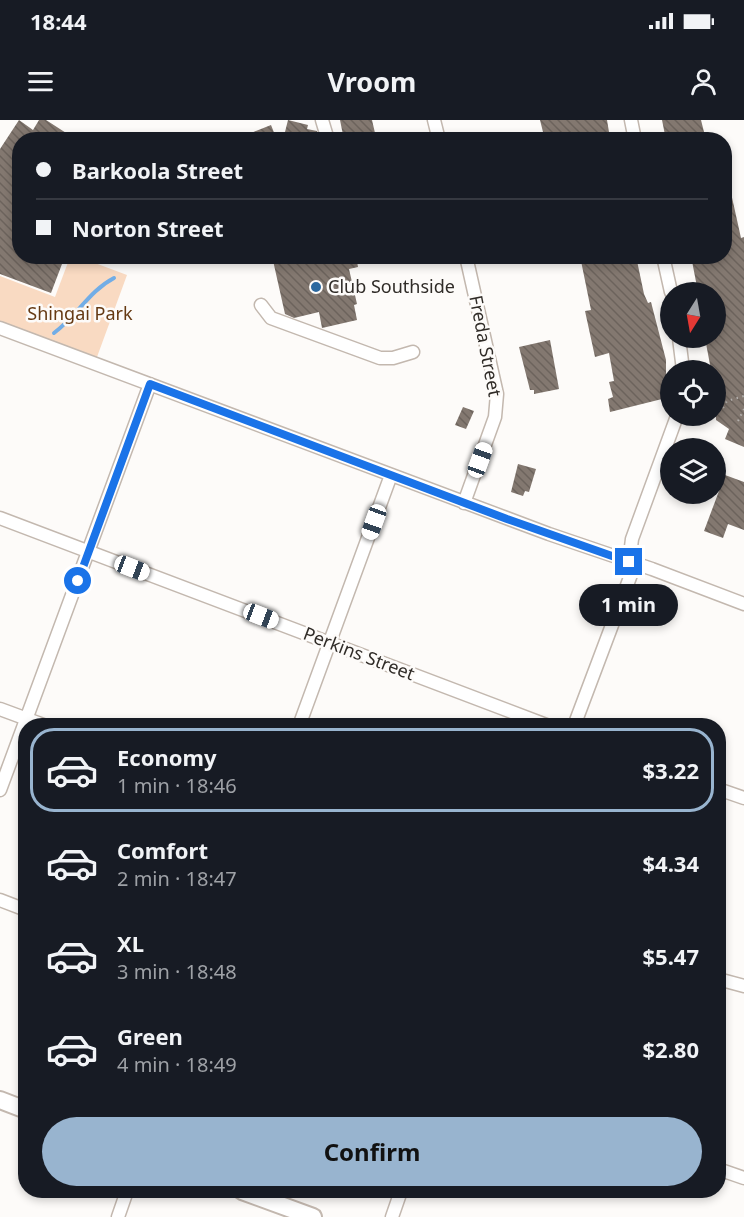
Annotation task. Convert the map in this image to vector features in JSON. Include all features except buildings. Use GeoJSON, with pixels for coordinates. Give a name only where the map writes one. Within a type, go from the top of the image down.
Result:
{"type":"FeatureCollection","features":[{"type":"Feature","properties":{"kind":"main road"},"geometry":{"type":"LineString","coordinates":[[0,1100],[18,1107]]}},
{"type":"Feature","properties":{"kind":"main road"},"geometry":{"type":"LineString","coordinates":[[262,1198],[313,1217]]}},
{"type":"Feature","properties":{"kind":"street","name":"Freda Street"},"geometry":{"type":"LineString","coordinates":[[464,503],[495,417],[497,394],[468,264]]}},
{"type":"Feature","properties":{"kind":"street"},"geometry":{"type":"LineString","coordinates":[[665,264],[669,282]]}},
{"type":"Feature","properties":{"kind":"street"},"geometry":{"type":"LineString","coordinates":[[261,305],[270,318],[380,358],[393,358],[413,352]]}},
{"type":"Feature","properties":{"kind":"street"},"geometry":{"type":"LineString","coordinates":[[0,328],[464,503],[744,604]]}},
{"type":"Feature","properties":{"kind":"street"},"geometry":{"type":"LineString","coordinates":[[27,718],[150,384]]}},
{"type":"Feature","properties":{"kind":"street"},"geometry":{"type":"LineString","coordinates":[[577,718],[632,563],[632,539],[673,426]]}},
{"type":"Feature","properties":{"kind":"street"},"geometry":{"type":"LineString","coordinates":[[302,718],[391,475]]}},
{"type":"Feature","properties":{"kind":"street","name":"Perkins Street"},"geometry":{"type":"LineString","coordinates":[[0,519],[528,718]]}},
{"type":"Feature","properties":{"kind":"street"},"geometry":{"type":"LineString","coordinates":[[0,709],[24,718]]}},
{"type":"Feature","properties":{"kind":"street"},"geometry":{"type":"LineString","coordinates":[[0,790],[18,743]]}},
{"type":"Feature","properties":{"kind":"street"},"geometry":{"type":"LineString","coordinates":[[726,792],[744,798]]}},
{"type":"Feature","properties":{"kind":"street"},"geometry":{"type":"LineString","coordinates":[[0,900],[18,907]]}},
{"type":"Feature","properties":{"kind":"street"},"geometry":{"type":"LineString","coordinates":[[726,981],[744,986]]}},
{"type":"Feature","properties":{"kind":"street"},"geometry":{"type":"LineString","coordinates":[[726,1172],[744,1178]]}},
{"type":"Feature","properties":{"kind":"street"},"geometry":{"type":"LineString","coordinates":[[118,1217],[125,1198]]}},
{"type":"Feature","properties":{"kind":"street"},"geometry":{"type":"LineString","coordinates":[[392,1217],[399,1198]]}},
{"type":"Feature","properties":{"kind":"path"},"geometry":{"type":"LineString","coordinates":[[726,403],[744,396]]}},
{"type":"Feature","properties":{"kind":"path"},"geometry":{"type":"LineString","coordinates":[[738,421],[744,410]]}},
{"type":"Feature","properties":{"kind":"green space","name":"Shingai Park"},"geometry":{"type":"Polygon","coordinates":[[[67,264],[98,264],[127,275],[97,357],[0,321],[0,276],[55,297],[67,264]]]}},
{"type":"Feature","properties":{"kind":"waterway"},"geometry":{"type":"LineString","coordinates":[[54,333],[97,290],[114,278]]}},
{"type":"Feature","properties":{"kind":"place","name":"Club Southside"},"geometry":{"type":"Point","coordinates":[316,287]}},
{"type":"Feature","properties":{"kind":"route"},"geometry":{"type":"LineString","coordinates":[[78,581],[150,384],[507,519],[629,562]]}}]}
